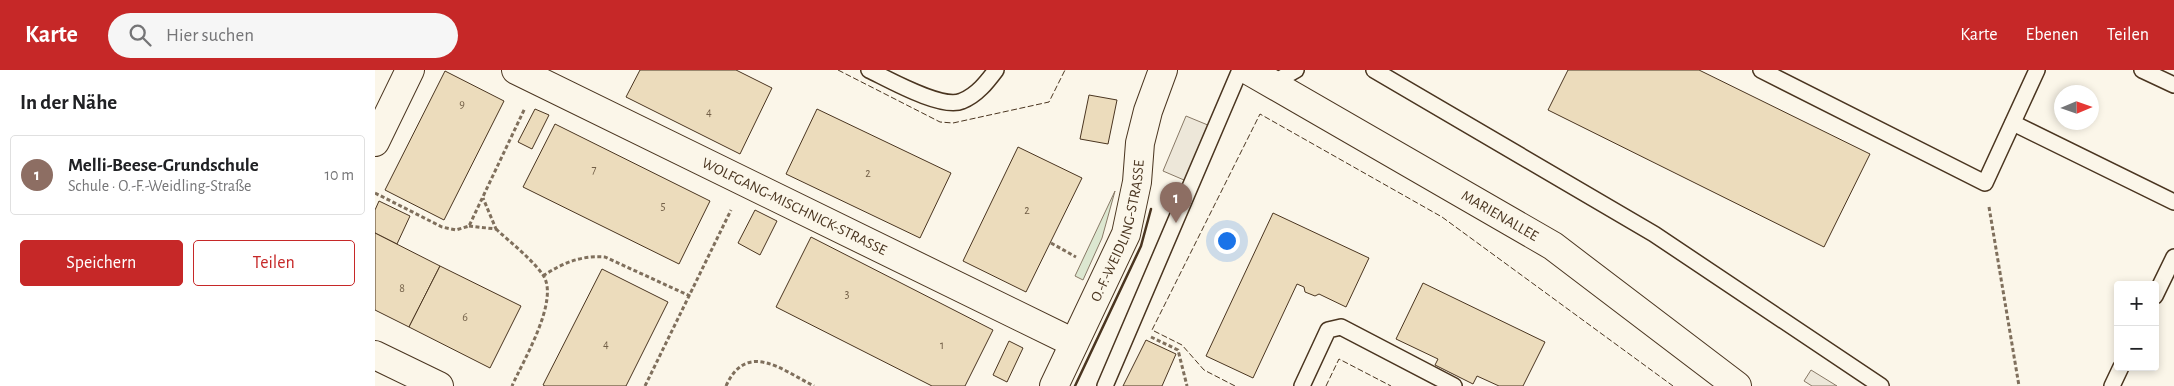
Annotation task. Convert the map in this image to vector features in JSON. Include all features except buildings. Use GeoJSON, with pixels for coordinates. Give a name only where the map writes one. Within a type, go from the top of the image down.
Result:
{"type":"FeatureCollection","features":[{"type":"Feature","properties":{"kind":"street"},"geometry":{"type":"LineString","coordinates":[[375,142],[411,70]]}},
{"type":"Feature","properties":{"kind":"street","name":"O.-F.-WEIDLING-STRASSE"},"geometry":{"type":"LineString","coordinates":[[1054,386],[1126,234],[1137,182],[1140,143],[1148,111],[1163,70]]}},
{"type":"Feature","properties":{"kind":"street","name":"MARIENALLEE"},"geometry":{"type":"LineString","coordinates":[[1248,70],[1553,246],[1737,386]]}},
{"type":"Feature","properties":{"kind":"street","name":"WOLFGANG-MISCHNICK-STRASSE"},"geometry":{"type":"LineString","coordinates":[[527,75],[744,183],[1074,343]]}},
{"type":"Feature","properties":{"kind":"street"},"geometry":{"type":"LineString","coordinates":[[375,355],[439,386]]}},
{"type":"Feature","properties":{"kind":"lane"},"geometry":{"type":"LineString","coordinates":[[869,70],[931,99],[961,102],[982,88],[996,70]]}},
{"type":"Feature","properties":{"kind":"lane"},"geometry":{"type":"LineString","coordinates":[[1105,386],[1240,70]]}},
{"type":"Feature","properties":{"kind":"lane"},"geometry":{"type":"LineString","coordinates":[[1271,84],[1296,70]]}},
{"type":"Feature","properties":{"kind":"lane"},"geometry":{"type":"LineString","coordinates":[[1374,70],[1653,234],[1881,386]]}},
{"type":"Feature","properties":{"kind":"lane"},"geometry":{"type":"LineString","coordinates":[[1761,70],[1985,183],[2037,70]]}},
{"type":"Feature","properties":{"kind":"lane"},"geometry":{"type":"LineString","coordinates":[[2142,70],[2174,86]]}},
{"type":"Feature","properties":{"kind":"lane"},"geometry":{"type":"LineString","coordinates":[[2013,123],[2174,202]]}},
{"type":"Feature","properties":{"kind":"lane"},"geometry":{"type":"LineString","coordinates":[[2159,288],[2174,257]]}},
{"type":"Feature","properties":{"kind":"lane"},"geometry":{"type":"LineString","coordinates":[[1302,386],[1328,330],[1341,327],[1454,386]]}},
{"type":"Feature","properties":{"kind":"lane"},"geometry":{"type":"LineString","coordinates":[[2112,386],[2119,371]]}},
{"type":"Feature","properties":{"kind":"path"},"geometry":{"type":"LineString","coordinates":[[469,226],[483,197],[527,75]]}},
{"type":"Feature","properties":{"kind":"path"},"geometry":{"type":"LineString","coordinates":[[645,386],[744,183]]}},
{"type":"Feature","properties":{"kind":"path"},"geometry":{"type":"LineString","coordinates":[[1985,183],[2019,386]]}},
{"type":"Feature","properties":{"kind":"path"},"geometry":{"type":"LineString","coordinates":[[375,193],[442,227],[456,230],[469,226],[496,229]]}},
{"type":"Feature","properties":{"kind":"path"},"geometry":{"type":"LineString","coordinates":[[483,197],[496,229],[543,276],[547,288],[547,306],[512,386]]}},
{"type":"Feature","properties":{"kind":"path"},"geometry":{"type":"LineString","coordinates":[[1051,243],[1077,257]]}},
{"type":"Feature","properties":{"kind":"path"},"geometry":{"type":"LineString","coordinates":[[543,276],[561,264],[592,256],[605,256],[690,296]]}},
{"type":"Feature","properties":{"kind":"path"},"geometry":{"type":"LineString","coordinates":[[1147,335],[1178,350],[1187,386]]}},
{"type":"Feature","properties":{"kind":"path"},"geometry":{"type":"LineString","coordinates":[[726,386],[731,374],[742,363],[754,361],[767,363],[814,386]]}},
{"type":"Feature","properties":{"kind":"green space"},"geometry":{"type":"Polygon","coordinates":[[[1115,191],[1102,238],[1083,280],[1075,276],[1115,191]]]}},
{"type":"Feature","properties":{"kind":"shaded area"},"geometry":{"type":"Polygon","coordinates":[[[1186,116],[1215,128],[1191,183],[1163,171],[1186,116]]]}},
{"type":"Feature","properties":{"kind":"shaded area"},"geometry":{"type":"Polygon","coordinates":[[[1811,370],[1837,386],[1812,386],[1804,381],[1811,370]]]}},
{"type":"Feature","properties":{"kind":"fence"},"geometry":{"type":"LineString","coordinates":[[838,70],[940,122],[953,123],[1049,102],[1065,70]]}},
{"type":"Feature","properties":{"kind":"fence"},"geometry":{"type":"LineString","coordinates":[[1235,386],[1204,370],[1182,345],[1152,330],[1260,114],[1442,217],[1673,386]]}},
{"type":"Feature","properties":{"kind":"fence"},"geometry":{"type":"LineString","coordinates":[[1326,386],[1339,359],[1391,386]]}},
{"type":"Feature","properties":{"kind":"wall"},"geometry":{"type":"LineString","coordinates":[[1075,386],[1141,246],[1151,209]]}},
{"type":"Feature","properties":{"kind":"place","name":"Melli-Beese-Grundschule"},"geometry":{"type":"Point","coordinates":[1176,223]}}]}
